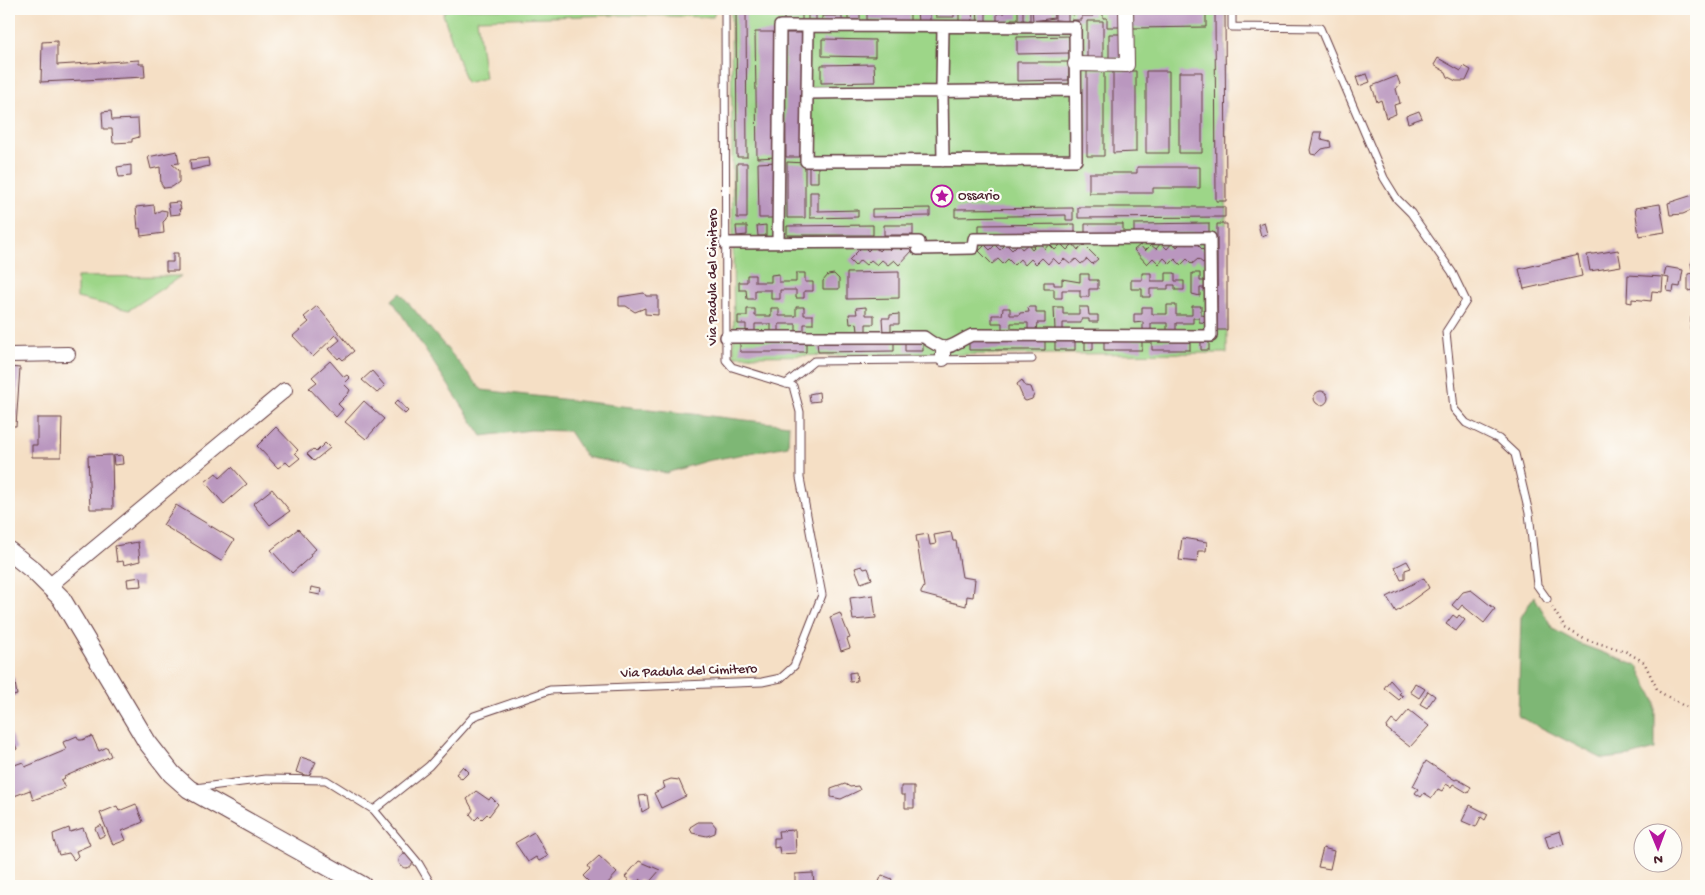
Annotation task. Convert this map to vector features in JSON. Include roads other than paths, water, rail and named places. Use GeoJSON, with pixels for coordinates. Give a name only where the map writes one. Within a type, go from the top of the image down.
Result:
{"type":"FeatureCollection","features":[{"type":"Feature","properties":{"kind":"street"},"geometry":{"type":"LineString","coordinates":[[1075,64],[1127,65],[1126,9]]}},
{"type":"Feature","properties":{"kind":"street"},"geometry":{"type":"LineString","coordinates":[[778,242],[780,26],[808,26],[943,28],[1075,27],[1076,160],[806,162],[808,26]]}},
{"type":"Feature","properties":{"kind":"street"},"geometry":{"type":"LineString","coordinates":[[943,28],[943,161]]}},
{"type":"Feature","properties":{"kind":"street"},"geometry":{"type":"LineString","coordinates":[[807,93],[942,89],[1075,90]]}},
{"type":"Feature","properties":{"kind":"street"},"geometry":{"type":"LineString","coordinates":[[726,243],[919,242],[918,249],[972,248],[974,239],[1210,238],[1211,336],[972,335],[943,353],[924,337],[726,338]]}},
{"type":"Feature","properties":{"kind":"street"},"geometry":{"type":"LineString","coordinates":[[9,355],[68,354]]}},
{"type":"Feature","properties":{"kind":"street"},"geometry":{"type":"LineString","coordinates":[[49,586],[285,390]]}},
{"type":"Feature","properties":{"kind":"street"},"geometry":{"type":"LineString","coordinates":[[9,551],[61,598],[147,742],[172,774],[189,789],[363,886]]}},
{"type":"Feature","properties":{"kind":"lane","name":"Via Padula del Cimitero"},"geometry":{"type":"LineString","coordinates":[[374,810],[429,766],[474,716],[550,690],[762,682],[781,678],[794,666],[822,595],[800,478],[800,412],[794,386],[732,367],[726,360],[725,9]]}},
{"type":"Feature","properties":{"kind":"lane"},"geometry":{"type":"LineString","coordinates":[[1232,9],[1232,28],[1320,28],[1384,178],[1396,199],[1416,220],[1460,286],[1466,301],[1446,332],[1454,409],[1466,423],[1499,439],[1515,454],[1527,505],[1537,585],[1547,600]]}},
{"type":"Feature","properties":{"kind":"lane"},"geometry":{"type":"LineString","coordinates":[[786,384],[814,361],[943,353],[1032,359]]}},
{"type":"Feature","properties":{"kind":"lane"},"geometry":{"type":"LineString","coordinates":[[189,789],[266,779],[326,780],[374,810],[419,864],[432,886]]}},
{"type":"Feature","properties":{"kind":"place","name":"Ossario"},"geometry":{"type":"Point","coordinates":[942,196]}}]}
